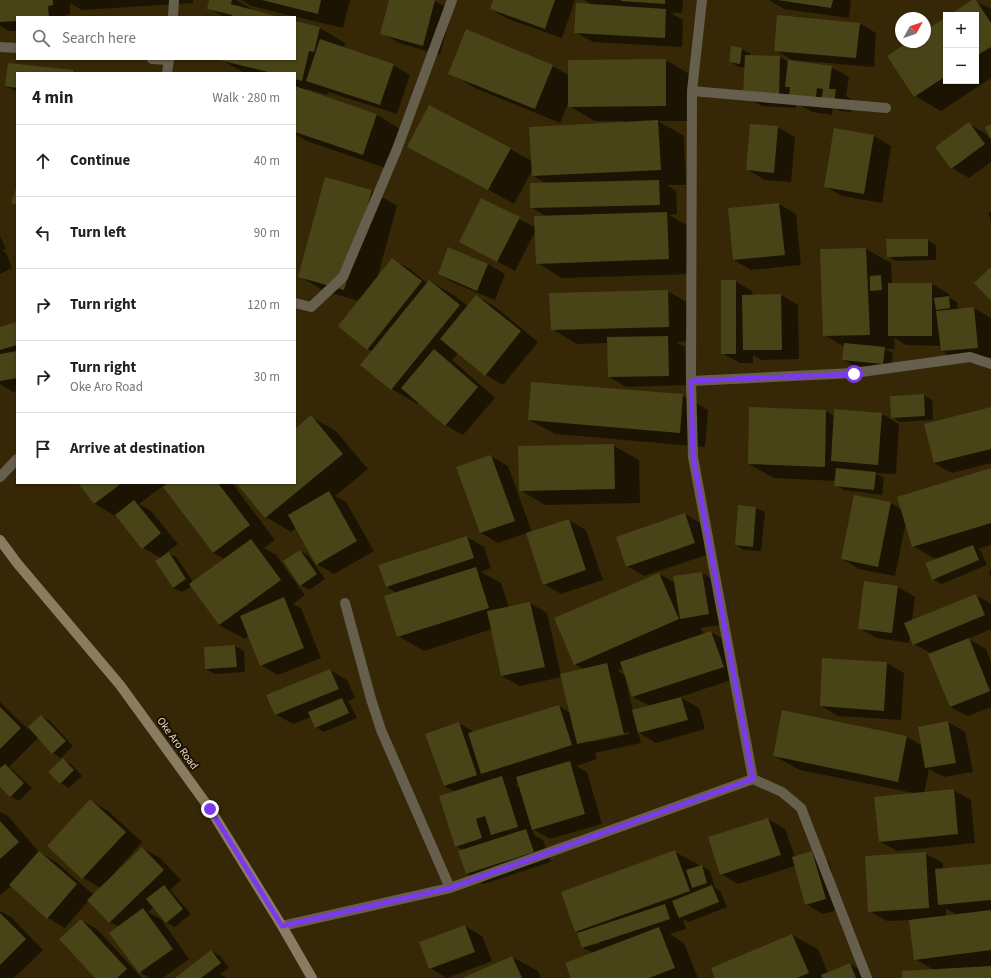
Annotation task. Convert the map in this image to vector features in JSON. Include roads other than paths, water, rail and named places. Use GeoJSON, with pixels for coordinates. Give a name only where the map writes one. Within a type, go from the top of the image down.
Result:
{"type":"FeatureCollection","features":[{"type":"Feature","properties":{"kind":"main road","name":"Oke Aro Road"},"geometry":{"type":"LineString","coordinates":[[0,540],[17,563],[120,685],[164,744],[210,809],[312,978]]}},
{"type":"Feature","properties":{"kind":"street"},"geometry":{"type":"LineString","coordinates":[[173,16],[174,0]]}},
{"type":"Feature","properties":{"kind":"street"},"geometry":{"type":"LineString","coordinates":[[296,303],[311,307],[342,277],[397,149],[452,0]]}},
{"type":"Feature","properties":{"kind":"street"},"geometry":{"type":"LineString","coordinates":[[702,0],[692,91],[691,381],[693,456],[753,779]]}},
{"type":"Feature","properties":{"kind":"street"},"geometry":{"type":"LineString","coordinates":[[0,47],[16,48]]}},
{"type":"Feature","properties":{"kind":"street"},"geometry":{"type":"LineString","coordinates":[[168,72],[169,60]]}},
{"type":"Feature","properties":{"kind":"street"},"geometry":{"type":"LineString","coordinates":[[692,91],[886,108]]}},
{"type":"Feature","properties":{"kind":"street"},"geometry":{"type":"LineString","coordinates":[[691,381],[854,374],[970,357],[991,364]]}},
{"type":"Feature","properties":{"kind":"street"},"geometry":{"type":"LineString","coordinates":[[0,477],[16,460]]}},
{"type":"Feature","properties":{"kind":"street"},"geometry":{"type":"LineString","coordinates":[[345,603],[381,730],[450,888]]}},
{"type":"Feature","properties":{"kind":"street"},"geometry":{"type":"LineString","coordinates":[[282,926],[450,888],[753,779],[782,792],[801,808],[868,978]]}}]}
